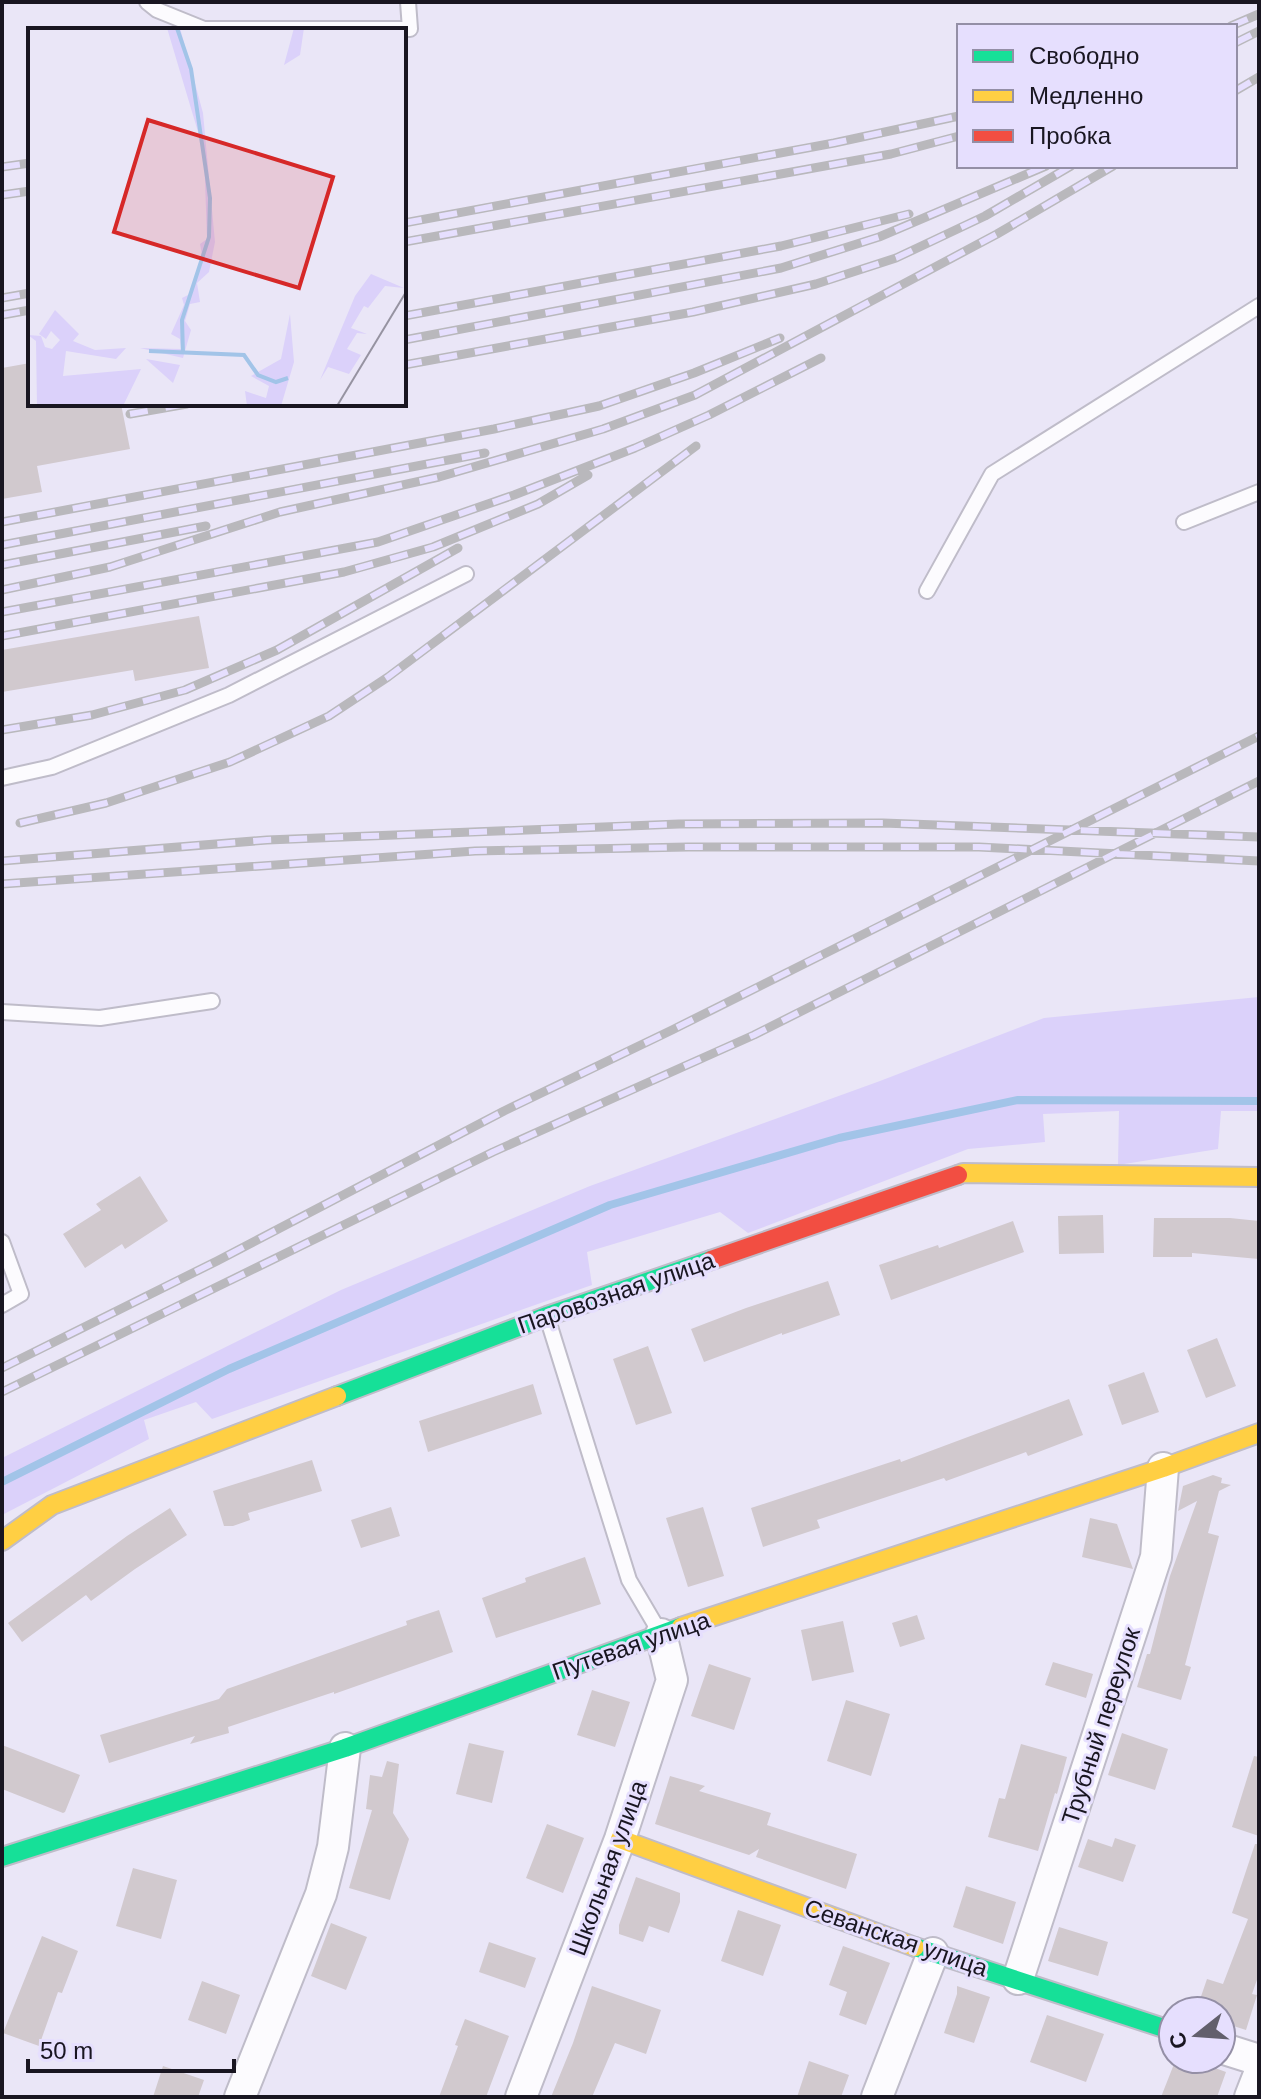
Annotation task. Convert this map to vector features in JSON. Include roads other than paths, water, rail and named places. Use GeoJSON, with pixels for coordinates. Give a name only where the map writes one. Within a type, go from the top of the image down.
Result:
{"type":"FeatureCollection","features":[{"type":"Feature","properties":{"kind":"street","name":"Паровозная улица"},"geometry":{"type":"LineString","coordinates":[[2,1541],[52,1505],[547,1316],[963,1173],[1259,1177]]}},
{"type":"Feature","properties":{"kind":"street","name":"Путевая улица"},"geometry":{"type":"LineString","coordinates":[[2,1857],[345,1748],[661,1634],[1163,1468],[1259,1433]]}},
{"type":"Feature","properties":{"kind":"street","name":"Трубный переулок"},"geometry":{"type":"LineString","coordinates":[[1018,1979],[1156,1557],[1163,1468]]}},
{"type":"Feature","properties":{"kind":"street","name":"Школьная улица"},"geometry":{"type":"LineString","coordinates":[[521,2097],[620,1839],[672,1680],[661,1634]]}},
{"type":"Feature","properties":{"kind":"street"},"geometry":{"type":"LineString","coordinates":[[240,2097],[321,1894],[333,1847],[345,1748]]}},
{"type":"Feature","properties":{"kind":"street","name":"Севанская улица"},"geometry":{"type":"LineString","coordinates":[[620,1839],[933,1953],[1157,2026]]}},
{"type":"Feature","properties":{"kind":"street"},"geometry":{"type":"LineString","coordinates":[[877,2097],[933,1953]]}},
{"type":"Feature","properties":{"kind":"street"},"geometry":{"type":"LineString","coordinates":[[1237,2053],[1259,2060]]}},
{"type":"Feature","properties":{"kind":"street"},"geometry":{"type":"LineString","coordinates":[[1250,2097],[1259,2074]]}},
{"type":"Feature","properties":{"kind":"lane"},"geometry":{"type":"LineString","coordinates":[[147,2],[157,10],[202,28]]}},
{"type":"Feature","properties":{"kind":"lane"},"geometry":{"type":"LineString","coordinates":[[406,29],[410,29],[408,2]]}},
{"type":"Feature","properties":{"kind":"lane"},"geometry":{"type":"LineString","coordinates":[[927,591],[992,474],[1259,306]]}},
{"type":"Feature","properties":{"kind":"lane"},"geometry":{"type":"LineString","coordinates":[[1184,522],[1259,492]]}},
{"type":"Feature","properties":{"kind":"lane"},"geometry":{"type":"LineString","coordinates":[[2,778],[52,767],[229,695],[466,574]]}},
{"type":"Feature","properties":{"kind":"lane"},"geometry":{"type":"LineString","coordinates":[[2,1012],[100,1018],[212,1001]]}},
{"type":"Feature","properties":{"kind":"lane"},"geometry":{"type":"LineString","coordinates":[[2,1242],[21,1294],[2,1305]]}},
{"type":"Feature","properties":{"kind":"lane"},"geometry":{"type":"LineString","coordinates":[[547,1316],[629,1580],[661,1634]]}},
{"type":"Feature","properties":{"kind":"waterway"},"geometry":{"type":"LineString","coordinates":[[2,1482],[229,1369],[610,1205],[839,1138],[1018,1100],[1259,1101]]}},
{"type":"Feature","properties":{"kind":"railway"},"geometry":{"type":"LineString","coordinates":[[1236,24],[1259,14]]}},
{"type":"Feature","properties":{"kind":"railway"},"geometry":{"type":"LineString","coordinates":[[1237,42],[1259,31]]}},
{"type":"Feature","properties":{"kind":"railway"},"geometry":{"type":"LineString","coordinates":[[1237,90],[1259,77]]}},
{"type":"Feature","properties":{"kind":"railway"},"geometry":{"type":"LineString","coordinates":[[406,223],[834,143],[957,116]]}},
{"type":"Feature","properties":{"kind":"railway"},"geometry":{"type":"LineString","coordinates":[[406,242],[891,154],[957,137]]}},
{"type":"Feature","properties":{"kind":"railway"},"geometry":{"type":"LineString","coordinates":[[2,167],[28,163]]}},
{"type":"Feature","properties":{"kind":"railway"},"geometry":{"type":"LineString","coordinates":[[406,340],[781,268],[879,237],[1041,168]]}},
{"type":"Feature","properties":{"kind":"railway"},"geometry":{"type":"LineString","coordinates":[[406,365],[693,312],[816,284],[896,258],[985,216],[1068,168]]}},
{"type":"Feature","properties":{"kind":"railway"},"geometry":{"type":"LineString","coordinates":[[2,590],[110,567],[280,512],[439,477],[603,429],[695,395],[997,234],[1110,168]]}},
{"type":"Feature","properties":{"kind":"railway"},"geometry":{"type":"LineString","coordinates":[[2,195],[28,191]]}},
{"type":"Feature","properties":{"kind":"railway"},"geometry":{"type":"LineString","coordinates":[[406,316],[781,246],[909,214]]}},
{"type":"Feature","properties":{"kind":"railway"},"geometry":{"type":"LineString","coordinates":[[2,298],[28,293]]}},
{"type":"Feature","properties":{"kind":"railway"},"geometry":{"type":"LineString","coordinates":[[2,315],[28,310]]}},
{"type":"Feature","properties":{"kind":"railway"},"geometry":{"type":"LineString","coordinates":[[2,522],[494,429],[599,406],[694,373],[780,338]]}},
{"type":"Feature","properties":{"kind":"railway"},"geometry":{"type":"LineString","coordinates":[[2,612],[378,542],[514,495],[635,448],[709,415],[821,358]]}},
{"type":"Feature","properties":{"kind":"railway"},"geometry":{"type":"LineString","coordinates":[[130,414],[176,406]]}},
{"type":"Feature","properties":{"kind":"railway"},"geometry":{"type":"LineString","coordinates":[[20,823],[106,803],[230,762],[329,716],[388,677],[696,446]]}},
{"type":"Feature","properties":{"kind":"railway"},"geometry":{"type":"LineString","coordinates":[[2,545],[485,453]]}},
{"type":"Feature","properties":{"kind":"railway"},"geometry":{"type":"LineString","coordinates":[[2,636],[344,572],[433,547],[538,504],[588,475]]}},
{"type":"Feature","properties":{"kind":"railway"},"geometry":{"type":"LineString","coordinates":[[2,565],[206,526]]}},
{"type":"Feature","properties":{"kind":"railway"},"geometry":{"type":"LineString","coordinates":[[2,730],[92,715],[185,690],[277,650],[458,548]]}},
{"type":"Feature","properties":{"kind":"railway"},"geometry":{"type":"LineString","coordinates":[[2,1368],[217,1261],[504,1111],[1259,736]]}},
{"type":"Feature","properties":{"kind":"railway"},"geometry":{"type":"LineString","coordinates":[[2,1392],[493,1152],[754,1035],[1259,781]]}},
{"type":"Feature","properties":{"kind":"railway"},"geometry":{"type":"LineString","coordinates":[[2,861],[267,840],[679,824],[883,823],[1259,837]]}},
{"type":"Feature","properties":{"kind":"railway"},"geometry":{"type":"LineString","coordinates":[[2,884],[475,851],[688,847],[979,847],[1259,861]]}}]}
